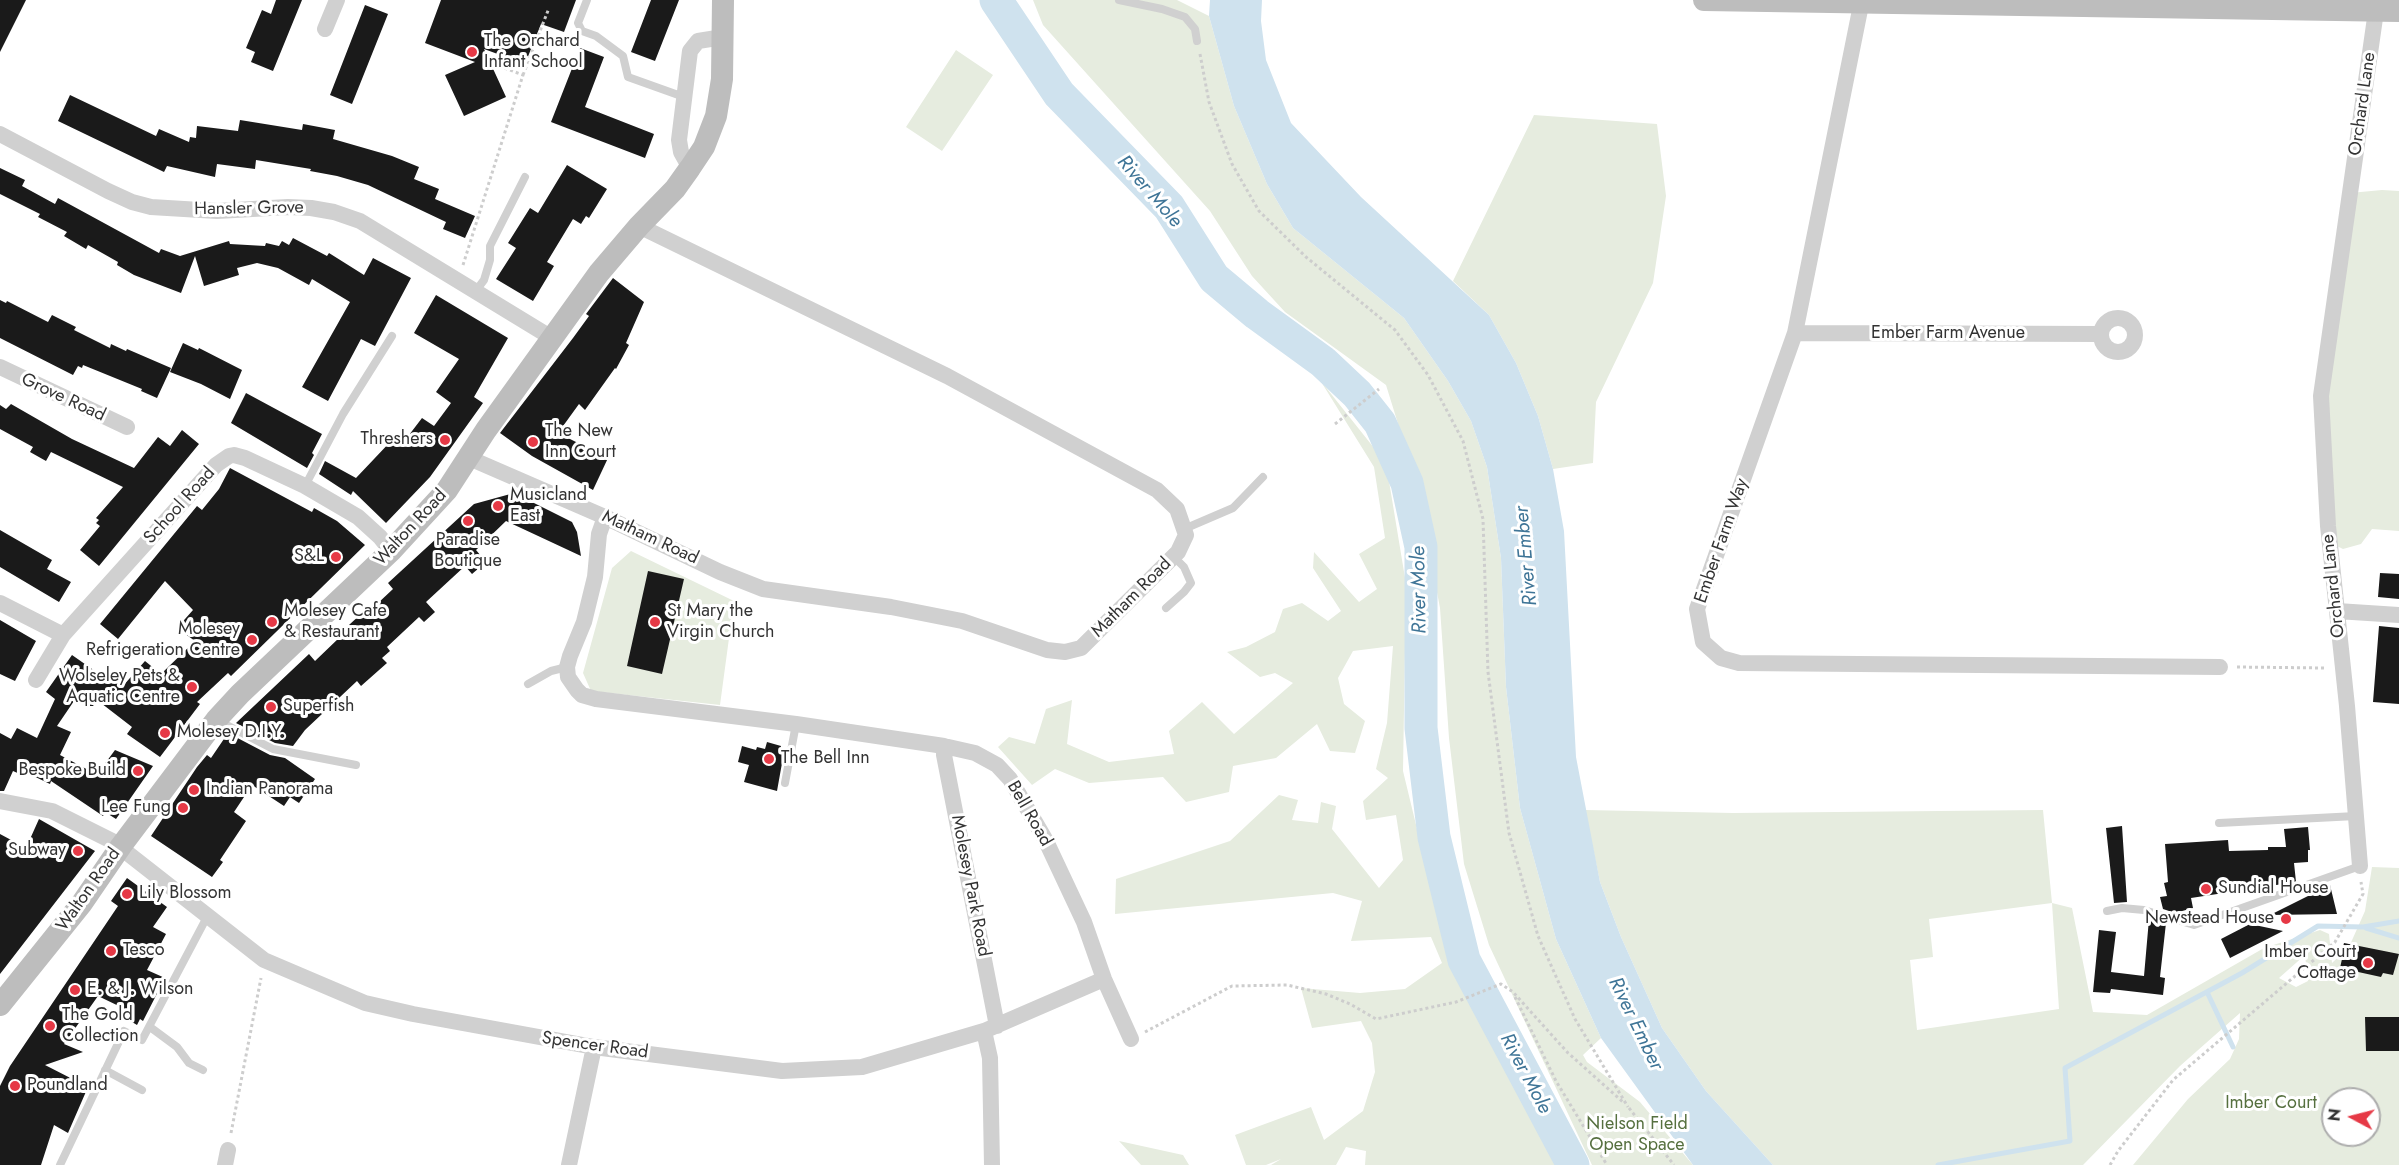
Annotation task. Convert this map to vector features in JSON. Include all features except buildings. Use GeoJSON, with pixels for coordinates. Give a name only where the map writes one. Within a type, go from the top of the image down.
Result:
{"type":"FeatureCollection","features":[{"type":"Feature","properties":{"kind":"main road","name":"Walton Road"},"geometry":{"type":"LineString","coordinates":[[0,1005],[82,903],[121,846],[216,720],[240,694],[391,551],[447,490],[486,430],[599,273],[639,226],[675,189],[704,147],[716,116],[722,79],[723,0]]}},
{"type":"Feature","properties":{"kind":"main road"},"geometry":{"type":"LineString","coordinates":[[1704,0],[2254,5],[2399,11]]}},
{"type":"Feature","properties":{"kind":"street"},"geometry":{"type":"LineString","coordinates":[[325,29],[337,0]]}},
{"type":"Feature","properties":{"kind":"street","name":"Ember Farm Way"},"geometry":{"type":"LineString","coordinates":[[1861,2],[1795,333],[1697,609],[1703,642],[1721,658],[1739,663],[2220,668]]}},
{"type":"Feature","properties":{"kind":"street","name":"Orchard Lane"},"geometry":{"type":"LineString","coordinates":[[2360,866],[2328,526],[2321,396],[2376,11]]}},
{"type":"Feature","properties":{"kind":"street"},"geometry":{"type":"LineString","coordinates":[[690,168],[681,152],[679,140],[690,51],[698,41],[723,37]]}},
{"type":"Feature","properties":{"kind":"street","name":"Hansler Grove"},"geometry":{"type":"LineString","coordinates":[[0,134],[108,191],[151,207],[217,211],[311,208],[334,212],[360,221],[552,338]]}},
{"type":"Feature","properties":{"kind":"street"},"geometry":{"type":"LineString","coordinates":[[639,226],[947,376],[1157,490],[1177,509],[1184,529]]}},
{"type":"Feature","properties":{"kind":"street","name":"Ember Farm Avenue"},"geometry":{"type":"LineString","coordinates":[[1795,333],[2101,334]]}},
{"type":"Feature","properties":{"kind":"street","name":"Grove Road"},"geometry":{"type":"LineString","coordinates":[[0,367],[127,427]]}},
{"type":"Feature","properties":{"kind":"street","name":"School Road"},"geometry":{"type":"LineString","coordinates":[[36,680],[63,635],[224,459],[234,455],[305,486],[358,517],[380,537],[391,551]]}},
{"type":"Feature","properties":{"kind":"street","name":"Matham Road"},"geometry":{"type":"LineString","coordinates":[[469,458],[763,589],[891,607],[962,621],[1047,650],[1065,652],[1081,648],[1174,557],[1186,535],[1184,529]]}},
{"type":"Feature","properties":{"kind":"street"},"geometry":{"type":"LineString","coordinates":[[567,667],[584,622],[592,588],[598,534],[605,517]]}},
{"type":"Feature","properties":{"kind":"street"},"geometry":{"type":"LineString","coordinates":[[0,603],[63,635]]}},
{"type":"Feature","properties":{"kind":"street"},"geometry":{"type":"LineString","coordinates":[[2337,611],[2399,615]]}},
{"type":"Feature","properties":{"kind":"street","name":"Bell Road"},"geometry":{"type":"LineString","coordinates":[[567,667],[572,685],[588,698],[796,724],[944,746],[986,758],[1004,771],[1010,779],[1045,839],[1084,922],[1104,979],[1131,1039]]}},
{"type":"Feature","properties":{"kind":"street","name":"Molesey Park Road"},"geometry":{"type":"LineString","coordinates":[[944,746],[991,1029],[992,1165]]}},
{"type":"Feature","properties":{"kind":"street","name":"Spencer Road"},"geometry":{"type":"LineString","coordinates":[[0,801],[52,811],[121,846],[264,960],[365,1003],[594,1047],[782,1071],[862,1067],[991,1029],[1104,979]]}},
{"type":"Feature","properties":{"kind":"street"},"geometry":{"type":"LineString","coordinates":[[569,1165],[594,1047]]}},
{"type":"Feature","properties":{"kind":"lane"},"geometry":{"type":"LineString","coordinates":[[587,0],[578,23],[582,31],[596,36],[623,56],[628,77],[684,98]]}},
{"type":"Feature","properties":{"kind":"lane"},"geometry":{"type":"LineString","coordinates":[[1119,0],[1162,9],[1185,17],[1195,29],[1197,41]]}},
{"type":"Feature","properties":{"kind":"lane"},"geometry":{"type":"LineString","coordinates":[[475,292],[484,280],[490,260],[490,246],[525,177]]}},
{"type":"Feature","properties":{"kind":"lane"},"geometry":{"type":"LineString","coordinates":[[305,486],[343,414],[392,336]]}},
{"type":"Feature","properties":{"kind":"lane"},"geometry":{"type":"LineString","coordinates":[[1184,529],[1233,508],[1263,477]]}},
{"type":"Feature","properties":{"kind":"lane"},"geometry":{"type":"LineString","coordinates":[[1166,608],[1191,583],[1184,567],[1174,557]]}},
{"type":"Feature","properties":{"kind":"lane"},"geometry":{"type":"LineString","coordinates":[[528,684],[551,670],[567,667]]}},
{"type":"Feature","properties":{"kind":"lane"},"geometry":{"type":"LineString","coordinates":[[216,720],[273,749],[356,765]]}},
{"type":"Feature","properties":{"kind":"lane"},"geometry":{"type":"LineString","coordinates":[[785,783],[796,724]]}},
{"type":"Feature","properties":{"kind":"lane"},"geometry":{"type":"LineString","coordinates":[[2219,823],[2356,816]]}},
{"type":"Feature","properties":{"kind":"lane"},"geometry":{"type":"LineString","coordinates":[[2107,911],[2122,908],[2144,910],[2194,925],[2360,866]]}},
{"type":"Feature","properties":{"kind":"lane"},"geometry":{"type":"LineString","coordinates":[[60,1165],[124,1031],[142,1040],[209,915]]}},
{"type":"Feature","properties":{"kind":"lane"},"geometry":{"type":"LineString","coordinates":[[150,1027],[177,1047],[189,1063],[203,1070]]}},
{"type":"Feature","properties":{"kind":"lane"},"geometry":{"type":"LineString","coordinates":[[105,1070],[142,1090]]}},
{"type":"Feature","properties":{"kind":"path"},"geometry":{"type":"LineString","coordinates":[[454,279],[464,264],[523,75],[549,8]]}},
{"type":"Feature","properties":{"kind":"path"},"geometry":{"type":"LineString","coordinates":[[1197,41],[1213,113],[1232,164],[1260,212],[1306,257],[1395,330],[1428,375],[1463,441],[1484,519],[1488,672],[1509,833],[1538,936],[1575,1019],[1628,1107],[1674,1165]]}},
{"type":"Feature","properties":{"kind":"path"},"geometry":{"type":"LineString","coordinates":[[495,64],[523,75]]}},
{"type":"Feature","properties":{"kind":"path"},"geometry":{"type":"LineString","coordinates":[[1335,424],[1379,389]]}},
{"type":"Feature","properties":{"kind":"path"},"geometry":{"type":"LineString","coordinates":[[2220,668],[2343,668]]}},
{"type":"Feature","properties":{"kind":"path"},"geometry":{"type":"LineString","coordinates":[[2110,1165],[2118,1151],[2174,1080],[2335,942],[2362,894]]}},
{"type":"Feature","properties":{"kind":"path"},"geometry":{"type":"LineString","coordinates":[[226,1157],[264,960]]}},
{"type":"Feature","properties":{"kind":"path"},"geometry":{"type":"LineString","coordinates":[[1131,1039],[1232,986],[1287,985],[1326,994],[1376,1019],[1456,1002],[1501,984],[1513,992],[1568,1053],[1628,1107]]}},
{"type":"Feature","properties":{"kind":"path"},"geometry":{"type":"LineString","coordinates":[[1513,992],[1556,1081],[1607,1165]]}},
{"type":"Feature","properties":{"kind":"green space","name":"Nielson Field Open Space"},"geometry":{"type":"Polygon","coordinates":[[[1033,0],[1177,0],[1209,16],[1234,106],[1267,184],[1293,228],[1404,318],[1448,381],[1471,421],[1487,467],[1501,558],[1506,687],[1520,808],[1556,939],[1601,1038],[1583,1055],[1587,1062],[1640,1102],[1693,1165],[1592,1165],[1489,945],[1464,864],[1449,738],[1440,608],[1417,485],[1386,385],[1285,312],[1252,276],[1210,211],[1043,25],[1033,0]]]}},
{"type":"Feature","properties":{"kind":"green space"},"geometry":{"type":"Polygon","coordinates":[[[956,50],[993,75],[942,151],[906,127],[956,50]]]}},
{"type":"Feature","properties":{"kind":"green space"},"geometry":{"type":"Polygon","coordinates":[[[1534,115],[1657,124],[1666,196],[1653,283],[1596,402],[1593,463],[1553,469],[1538,416],[1516,363],[1489,315],[1453,281],[1534,115]]]}},
{"type":"Feature","properties":{"kind":"green space"},"geometry":{"type":"Polygon","coordinates":[[[2399,191],[2399,531],[2372,529],[2361,544],[2343,549],[2333,544],[2322,360],[2350,193],[2399,191]]]}},
{"type":"Feature","properties":{"kind":"green space"},"geometry":{"type":"Polygon","coordinates":[[[1320,380],[1386,463],[1406,584],[1403,771],[1446,949],[1558,1165],[1365,1165],[1366,1151],[1346,1147],[1336,1165],[1271,1165],[1281,1159],[1266,1165],[1246,1165],[1235,1135],[1311,1107],[1324,1140],[1363,1111],[1375,1072],[1372,1043],[1361,1021],[1312,1028],[1301,988],[1360,993],[1405,989],[1442,963],[1431,937],[1351,941],[1362,901],[1333,893],[1115,914],[1116,879],[1230,841],[1279,795],[1298,800],[1292,820],[1318,823],[1321,802],[1336,806],[1332,829],[1379,888],[1403,860],[1396,815],[1366,820],[1363,801],[1388,778],[1376,769],[1387,723],[1393,646],[1353,651],[1338,678],[1344,704],[1365,721],[1355,753],[1330,751],[1317,724],[1276,758],[1233,766],[1229,792],[1186,802],[1163,777],[1089,783],[1055,769],[1032,785],[998,747],[1009,737],[1035,744],[1046,709],[1072,700],[1067,744],[1109,762],[1174,754],[1169,731],[1202,702],[1234,734],[1293,683],[1275,673],[1260,677],[1227,652],[1246,647],[1275,632],[1283,609],[1302,603],[1328,621],[1341,611],[1313,568],[1314,552],[1359,602],[1377,589],[1359,554],[1385,538],[1374,467],[1320,380]]]}},
{"type":"Feature","properties":{"kind":"green space"},"geometry":{"type":"Polygon","coordinates":[[[631,551],[734,601],[720,705],[591,691],[583,673],[612,568],[631,551]]]}},
{"type":"Feature","properties":{"kind":"green space","name":"Imber Court"},"geometry":{"type":"Polygon","coordinates":[[[1585,810],[1733,813],[2043,810],[2052,903],[2072,908],[2093,1012],[2147,1015],[2264,948],[2320,930],[2329,934],[2332,963],[2349,947],[2365,911],[2372,867],[2399,868],[2399,1165],[2133,1165],[2188,1099],[2230,1059],[2239,1039],[2240,1013],[2180,1066],[2083,1165],[1773,1165],[1706,1091],[1662,1028],[1621,937],[1600,882],[1585,810]],[[2052,903],[1929,919],[1933,957],[1910,960],[1917,1030],[2059,1009],[2052,903]],[[2305,955],[2279,978],[2296,987],[2308,981],[2305,955]]]}},
{"type":"Feature","properties":{"kind":"green space"},"geometry":{"type":"Polygon","coordinates":[[[1119,1141],[1183,1155],[1189,1165],[1141,1165],[1119,1141]]]}},
{"type":"Feature","properties":{"kind":"water","name":"River Ember"},"geometry":{"type":"Polygon","coordinates":[[[1210,0],[1262,0],[1261,21],[1266,60],[1291,123],[1361,197],[1489,315],[1516,363],[1538,416],[1553,469],[1564,531],[1576,757],[1600,882],[1621,937],[1662,1028],[1706,1091],[1773,1165],[1693,1165],[1601,1038],[1556,939],[1520,808],[1506,687],[1501,558],[1487,467],[1471,421],[1448,381],[1404,318],[1293,228],[1267,184],[1234,106],[1209,16],[1210,0]]]}},
{"type":"Feature","properties":{"kind":"waterway","name":"River Mole"},"geometry":{"type":"LineString","coordinates":[[996,0],[1059,94],[1169,207],[1214,278],[1257,314],[1323,362],[1357,394],[1380,423],[1407,483],[1421,547],[1421,728],[1434,837],[1464,960],[1573,1165]]}},
{"type":"Feature","properties":{"kind":"waterway"},"geometry":{"type":"LineString","coordinates":[[1938,1165],[2070,1141],[2065,1068],[2242,973],[2318,926],[2363,927],[2399,921]]}},
{"type":"Feature","properties":{"kind":"waterway"},"geometry":{"type":"LineString","coordinates":[[2366,928],[2399,938]]}},
{"type":"Feature","properties":{"kind":"waterway"},"geometry":{"type":"LineString","coordinates":[[2207,992],[2233,1047]]}},
{"type":"Feature","properties":{"kind":"place","name":"The Orchard Infant School"},"geometry":{"type":"Point","coordinates":[472,52]}},
{"type":"Feature","properties":{"kind":"place","name":"Threshers"},"geometry":{"type":"Point","coordinates":[445,440]}},
{"type":"Feature","properties":{"kind":"place","name":"The New Inn Court"},"geometry":{"type":"Point","coordinates":[533,442]}},
{"type":"Feature","properties":{"kind":"place","name":"Musicland East"},"geometry":{"type":"Point","coordinates":[498,506]}},
{"type":"Feature","properties":{"kind":"place","name":"Paradise Boutique"},"geometry":{"type":"Point","coordinates":[468,521]}},
{"type":"Feature","properties":{"kind":"place","name":"S&L"},"geometry":{"type":"Point","coordinates":[336,557]}},
{"type":"Feature","properties":{"kind":"place","name":"Molesey Cafe & Restaurant"},"geometry":{"type":"Point","coordinates":[272,622]}},
{"type":"Feature","properties":{"kind":"place","name":"St Mary the Virgin Church"},"geometry":{"type":"Point","coordinates":[655,622]}},
{"type":"Feature","properties":{"kind":"place","name":"Molesey Refrigeration Centre"},"geometry":{"type":"Point","coordinates":[252,640]}},
{"type":"Feature","properties":{"kind":"place","name":"Wolseley Pets & Aquatic Centre"},"geometry":{"type":"Point","coordinates":[192,687]}},
{"type":"Feature","properties":{"kind":"place","name":"Superfish"},"geometry":{"type":"Point","coordinates":[271,707]}},
{"type":"Feature","properties":{"kind":"place","name":"Molesey D.I.Y."},"geometry":{"type":"Point","coordinates":[165,733]}},
{"type":"Feature","properties":{"kind":"place","name":"The Bell Inn"},"geometry":{"type":"Point","coordinates":[769,759]}},
{"type":"Feature","properties":{"kind":"place","name":"Bespoke Build"},"geometry":{"type":"Point","coordinates":[138,771]}},
{"type":"Feature","properties":{"kind":"place","name":"Indian Panorama"},"geometry":{"type":"Point","coordinates":[194,790]}},
{"type":"Feature","properties":{"kind":"place","name":"Lee Fung"},"geometry":{"type":"Point","coordinates":[183,808]}},
{"type":"Feature","properties":{"kind":"place","name":"Subway"},"geometry":{"type":"Point","coordinates":[78,851]}},
{"type":"Feature","properties":{"kind":"place","name":"Sundial House"},"geometry":{"type":"Point","coordinates":[2206,889]}},
{"type":"Feature","properties":{"kind":"place","name":"Lily Blossom"},"geometry":{"type":"Point","coordinates":[127,894]}},
{"type":"Feature","properties":{"kind":"place","name":"Newstead House"},"geometry":{"type":"Point","coordinates":[2286,919]}},
{"type":"Feature","properties":{"kind":"place","name":"Tesco"},"geometry":{"type":"Point","coordinates":[111,951]}},
{"type":"Feature","properties":{"kind":"place","name":"Imber Court Cottage"},"geometry":{"type":"Point","coordinates":[2368,963]}},
{"type":"Feature","properties":{"kind":"place","name":"E. & J. Wilson"},"geometry":{"type":"Point","coordinates":[75,990]}},
{"type":"Feature","properties":{"kind":"place","name":"The Gold Collection"},"geometry":{"type":"Point","coordinates":[50,1026]}},
{"type":"Feature","properties":{"kind":"place","name":"Poundland"},"geometry":{"type":"Point","coordinates":[15,1086]}}]}
